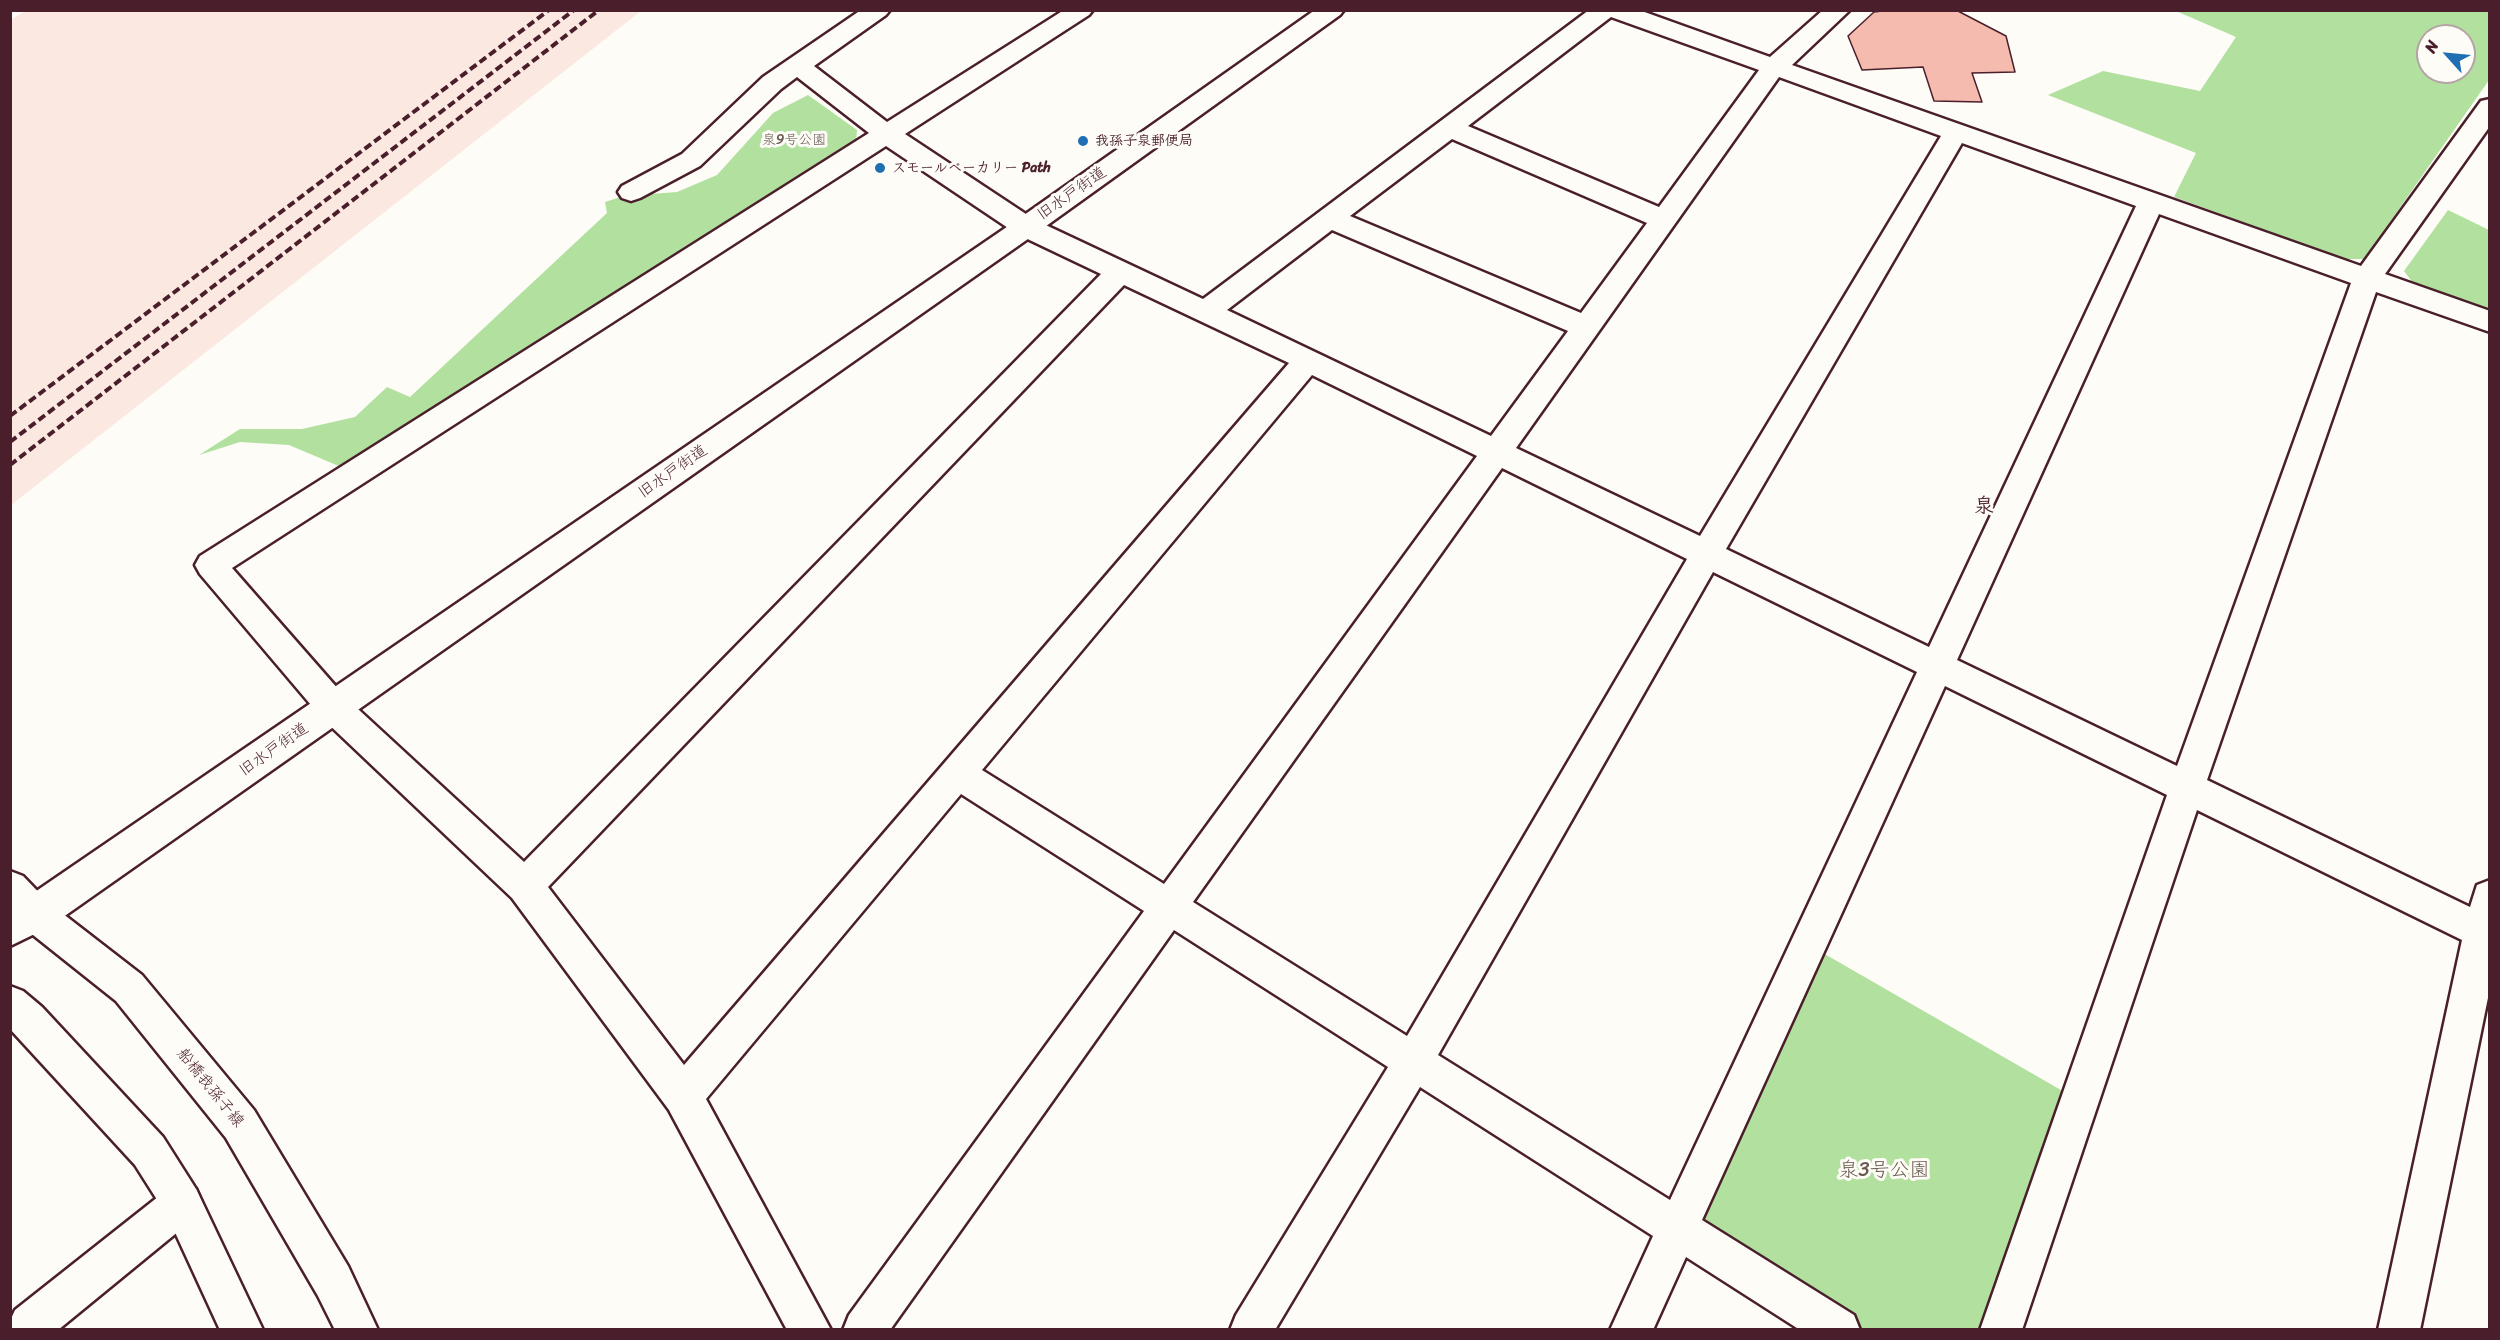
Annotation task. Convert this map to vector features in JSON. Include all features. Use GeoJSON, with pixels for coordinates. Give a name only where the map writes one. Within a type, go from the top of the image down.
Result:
{"type":"FeatureCollection","features":[{"type":"Feature","properties":{"kind":"street"},"geometry":{"type":"LineString","coordinates":[[631,192],[691,160],[772,83],[878,10]]}},
{"type":"Feature","properties":{"kind":"street"},"geometry":{"type":"LineString","coordinates":[[810,1329],[682,1096],[525,886],[334,708],[212,565],[885,133],[1081,10]]}},
{"type":"Feature","properties":{"kind":"street","name":"旧水戸街道"},"geometry":{"type":"LineString","coordinates":[[19,911],[334,708],[1026,227],[1332,10]]}},
{"type":"Feature","properties":{"kind":"street"},"geometry":{"type":"LineString","coordinates":[[1206,311],[1605,10]]}},
{"type":"Feature","properties":{"kind":"street"},"geometry":{"type":"LineString","coordinates":[[1614,10],[2490,322]]}},
{"type":"Feature","properties":{"kind":"street"},"geometry":{"type":"LineString","coordinates":[[864,1329],[1773,68],[1838,10]]}},
{"type":"Feature","properties":{"kind":"street"},"geometry":{"type":"LineString","coordinates":[[797,65],[885,133],[1026,227],[1308,360],[2187,787],[2487,921],[2399,1329]]}},
{"type":"Feature","properties":{"kind":"street"},"geometry":{"type":"LineString","coordinates":[[2001,1329],[2187,787],[2367,278],[2490,107]]}},
{"type":"Feature","properties":{"kind":"street"},"geometry":{"type":"LineString","coordinates":[[1449,128],[1664,219]]}},
{"type":"Feature","properties":{"kind":"street"},"geometry":{"type":"LineString","coordinates":[[1251,1329],[1414,1061],[1707,553],[1955,133]]}},
{"type":"Feature","properties":{"kind":"street"},"geometry":{"type":"LineString","coordinates":[[1631,1329],[2151,202]]}},
{"type":"Feature","properties":{"kind":"street"},"geometry":{"type":"LineString","coordinates":[[1330,218],[1587,327]]}},
{"type":"Feature","properties":{"kind":"street"},"geometry":{"type":"LineString","coordinates":[[525,886],[1120,272]]}},
{"type":"Feature","properties":{"kind":"street"},"geometry":{"type":"LineString","coordinates":[[682,1096],[1308,360]]}},
{"type":"Feature","properties":{"kind":"street"},"geometry":{"type":"LineString","coordinates":[[957,773],[1839,1329]]}},
{"type":"Feature","properties":{"kind":"street","name":"船橋我孫子線"},"geometry":{"type":"LineString","coordinates":[[19,911],[129,987],[240,1124],[333,1281],[357,1329]]}},
{"type":"Feature","properties":{"kind":"street"},"geometry":{"type":"LineString","coordinates":[[10,1005],[29,1020],[149,1151],[182,1203],[242,1329]]}},
{"type":"Feature","properties":{"kind":"street"},"geometry":{"type":"LineString","coordinates":[[26,1328],[182,1203]]}},
{"type":"Feature","properties":{"kind":"shaded area"},"geometry":{"type":"Polygon","coordinates":[[[641,10],[11,505],[10,20],[26,11],[641,10]]]}},
{"type":"Feature","properties":{"kind":"green space"},"geometry":{"type":"Polygon","coordinates":[[[2176,11],[2489,11],[2489,80],[2364,259],[2345,259],[2174,197],[2196,153],[2048,95],[2103,71],[2200,91],[2236,37],[2176,11]]]}},
{"type":"Feature","properties":{"kind":"green space","name":"泉9号公園"},"geometry":{"type":"Polygon","coordinates":[[[808,95],[857,130],[856,142],[341,467],[289,445],[240,442],[199,455],[240,429],[302,429],[355,417],[387,387],[410,397],[607,213],[605,202],[624,196],[677,192],[717,175],[773,113],[808,95]]]}},
{"type":"Feature","properties":{"kind":"green space"},"geometry":{"type":"Polygon","coordinates":[[[2448,210],[2489,230],[2489,310],[2413,283],[2404,271],[2448,210]]]}},
{"type":"Feature","properties":{"kind":"green space","name":"泉3号公園"},"geometry":{"type":"Polygon","coordinates":[[[1809,945],[2080,1101],[2001,1329],[1839,1329],[1678,1228],[1809,945]]]}},
{"type":"Feature","properties":{"kind":"building"},"geometry":{"type":"Polygon","coordinates":[[[1956,10],[2006,36],[2015,72],[1972,73],[1982,102],[1934,101],[1923,67],[1862,70],[1848,36],[1874,12],[1956,10]]]}},
{"type":"Feature","properties":{"kind":"railway"},"geometry":{"type":"LineString","coordinates":[[10,416],[549,10]]}},
{"type":"Feature","properties":{"kind":"railway"},"geometry":{"type":"LineString","coordinates":[[10,442],[574,10]]}},
{"type":"Feature","properties":{"kind":"railway"},"geometry":{"type":"LineString","coordinates":[[10,465],[599,10]]}},
{"type":"Feature","properties":{"kind":"place","name":"我孫子泉郵便局"},"geometry":{"type":"Point","coordinates":[1083,141]}},
{"type":"Feature","properties":{"kind":"place","name":"スモールベーカリー Path"},"geometry":{"type":"Point","coordinates":[880,168]}},
{"type":"Feature","properties":{"kind":"district","name":"泉"},"geometry":{"type":"Point","coordinates":[1984,507]}}]}
